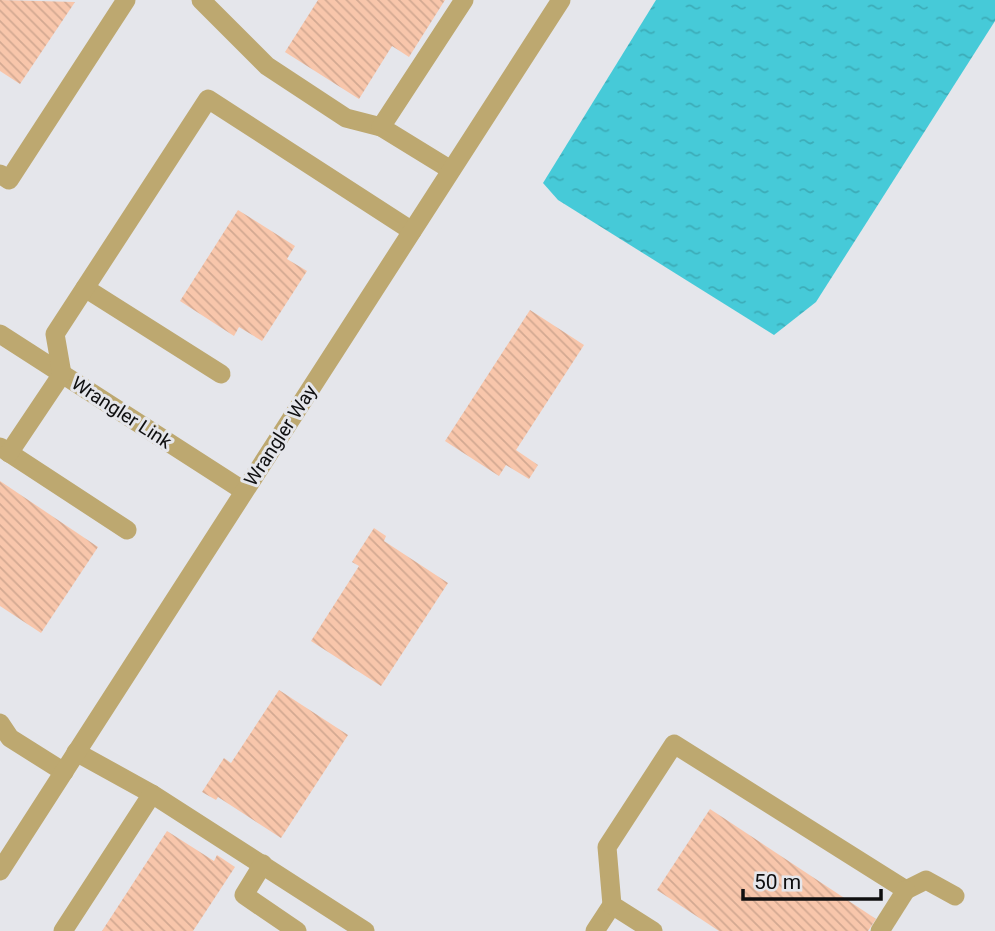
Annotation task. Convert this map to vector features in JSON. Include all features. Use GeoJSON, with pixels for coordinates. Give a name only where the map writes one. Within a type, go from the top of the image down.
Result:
{"type":"FeatureCollection","features":[{"type":"Feature","properties":{"kind":"street"},"geometry":{"type":"LineString","coordinates":[[0,174],[9,180],[126,0]]}},
{"type":"Feature","properties":{"kind":"street"},"geometry":{"type":"LineString","coordinates":[[201,0],[267,66],[346,118],[381,127],[451,170]]}},
{"type":"Feature","properties":{"kind":"street"},"geometry":{"type":"LineString","coordinates":[[381,127],[464,0]]}},
{"type":"Feature","properties":{"kind":"street","name":"Wrangler Way"},"geometry":{"type":"LineString","coordinates":[[0,871],[561,0]]}},
{"type":"Feature","properties":{"kind":"street"},"geometry":{"type":"LineString","coordinates":[[127,530],[5,450],[62,374],[55,334],[208,99],[412,231]]}},
{"type":"Feature","properties":{"kind":"street"},"geometry":{"type":"LineString","coordinates":[[85,288],[221,374]]}},
{"type":"Feature","properties":{"kind":"street","name":"Wrangler Link"},"geometry":{"type":"LineString","coordinates":[[0,334],[244,491]]}},
{"type":"Feature","properties":{"kind":"street"},"geometry":{"type":"LineString","coordinates":[[0,723],[10,738],[64,772]]}},
{"type":"Feature","properties":{"kind":"street"},"geometry":{"type":"LineString","coordinates":[[595,931],[612,905],[607,847],[674,744],[906,890]]}},
{"type":"Feature","properties":{"kind":"street"},"geometry":{"type":"LineString","coordinates":[[76,752],[152,794],[365,931]]}},
{"type":"Feature","properties":{"kind":"street"},"geometry":{"type":"LineString","coordinates":[[63,931],[152,794]]}},
{"type":"Feature","properties":{"kind":"street"},"geometry":{"type":"LineString","coordinates":[[263,864],[244,895],[297,931]]}},
{"type":"Feature","properties":{"kind":"street"},"geometry":{"type":"LineString","coordinates":[[880,931],[906,890],[926,880],[955,895]]}},
{"type":"Feature","properties":{"kind":"street"},"geometry":{"type":"LineString","coordinates":[[612,905],[653,931]]}},
{"type":"Feature","properties":{"kind":"water"},"geometry":{"type":"Polygon","coordinates":[[[656,0],[995,0],[995,21],[816,302],[774,335],[558,200],[543,183],[656,0]]]}},
{"type":"Feature","properties":{"kind":"building"},"geometry":{"type":"Polygon","coordinates":[[[0,0],[75,2],[20,84],[0,71],[0,0]]]}},
{"type":"Feature","properties":{"kind":"building"},"geometry":{"type":"Polygon","coordinates":[[[318,0],[445,0],[409,57],[392,46],[359,99],[285,52],[318,0]]]}},
{"type":"Feature","properties":{"kind":"building"},"geometry":{"type":"Polygon","coordinates":[[[238,210],[295,246],[287,259],[307,271],[262,341],[239,327],[234,336],[180,301],[238,210]]]}},
{"type":"Feature","properties":{"kind":"building"},"geometry":{"type":"Polygon","coordinates":[[[530,310],[584,345],[516,450],[538,465],[529,479],[506,465],[499,476],[445,441],[530,310]]]}},
{"type":"Feature","properties":{"kind":"building"},"geometry":{"type":"Polygon","coordinates":[[[0,481],[98,547],[41,633],[0,606],[0,481]]]}},
{"type":"Feature","properties":{"kind":"building"},"geometry":{"type":"Polygon","coordinates":[[[374,528],[386,536],[384,541],[448,583],[381,686],[311,641],[359,566],[352,562],[374,528]]]}},
{"type":"Feature","properties":{"kind":"building"},"geometry":{"type":"Polygon","coordinates":[[[279,690],[348,735],[281,838],[218,797],[216,800],[202,792],[224,758],[231,763],[279,690]]]}},
{"type":"Feature","properties":{"kind":"building"},"geometry":{"type":"Polygon","coordinates":[[[710,809],[876,919],[868,931],[719,931],[657,890],[710,809]]]}},
{"type":"Feature","properties":{"kind":"building"},"geometry":{"type":"Polygon","coordinates":[[[167,831],[214,861],[217,855],[235,867],[193,931],[102,931],[167,831]]]}}]}
